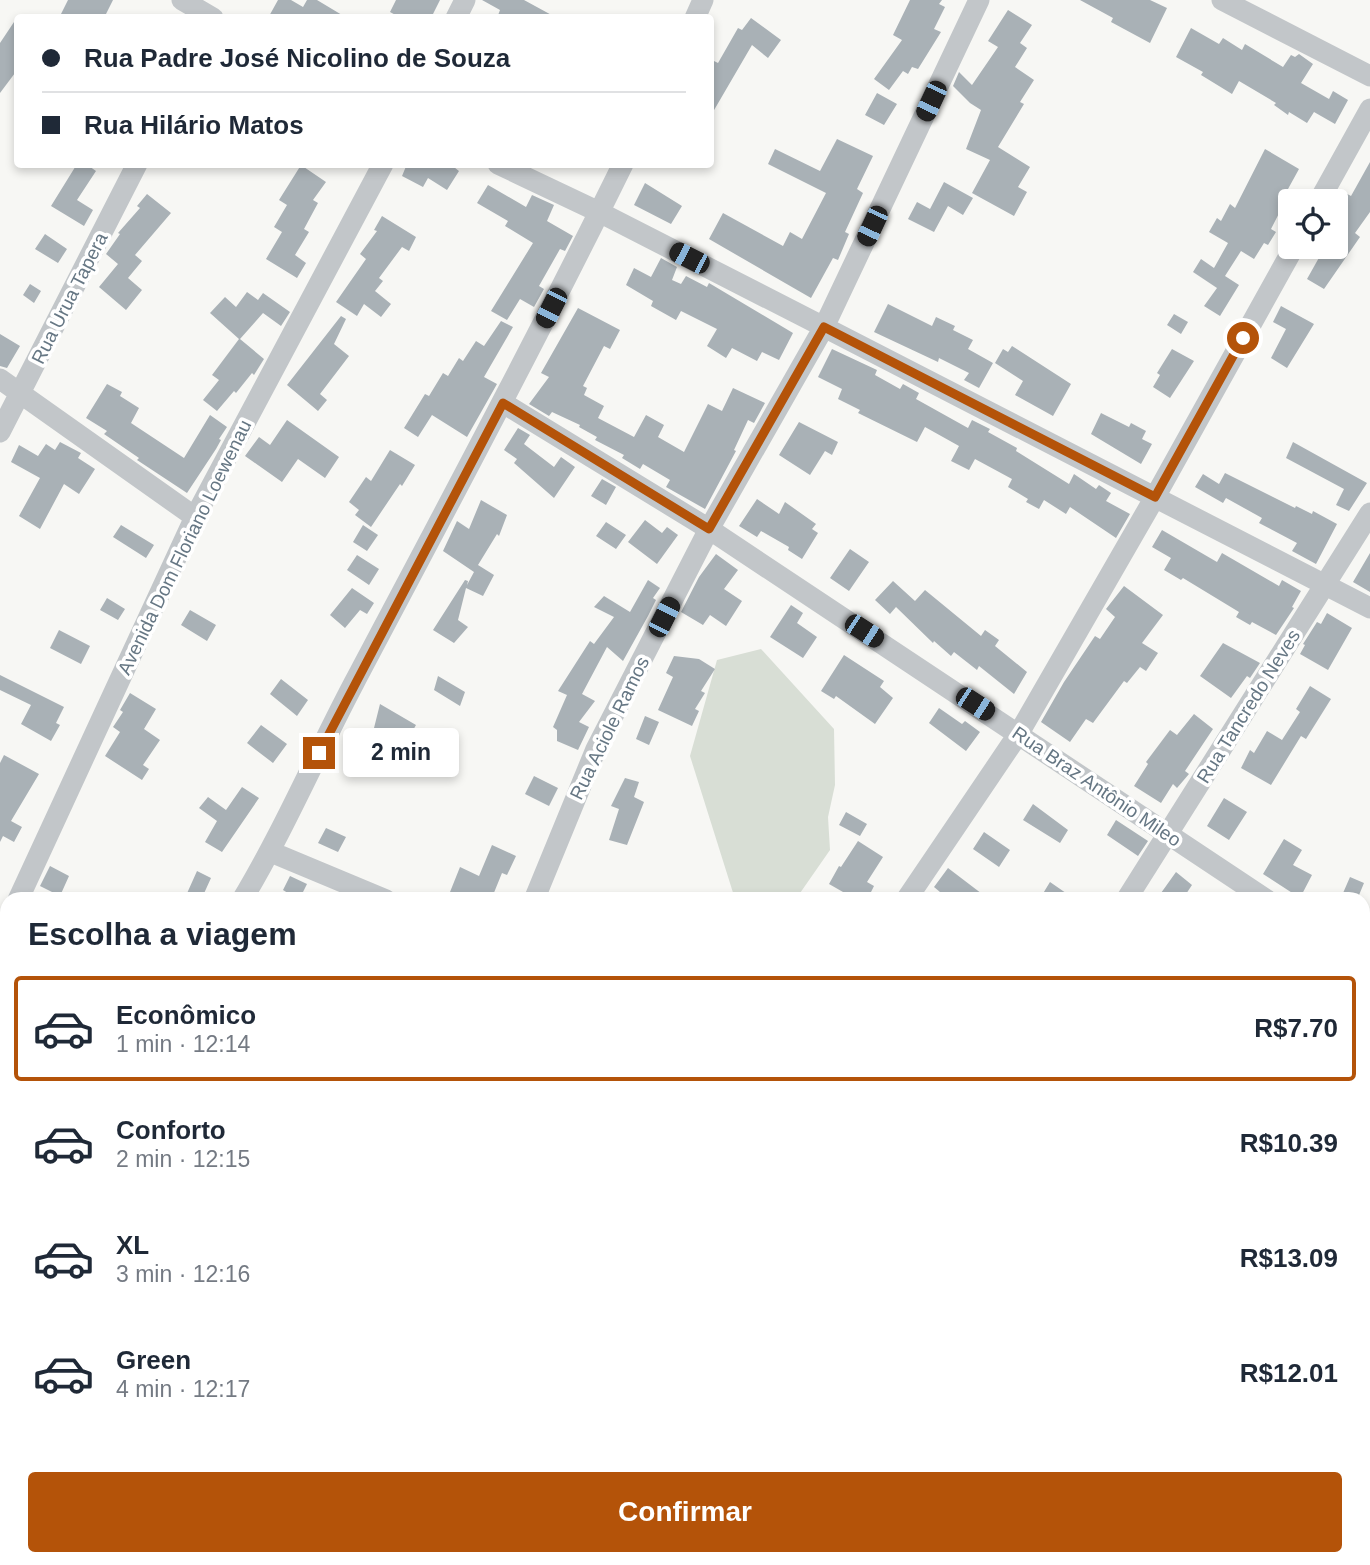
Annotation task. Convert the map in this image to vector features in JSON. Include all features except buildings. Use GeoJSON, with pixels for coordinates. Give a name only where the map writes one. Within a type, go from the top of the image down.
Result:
{"type":"FeatureCollection","features":[{"type":"Feature","properties":{"kind":"street"},"geometry":{"type":"LineString","coordinates":[[181,0],[207,14]]}},
{"type":"Feature","properties":{"kind":"street","name":"Rua Aciole Ramos"},"geometry":{"type":"LineString","coordinates":[[537,892],[596,748],[709,529],[824,327],[979,0]]}},
{"type":"Feature","properties":{"kind":"street"},"geometry":{"type":"LineString","coordinates":[[1222,0],[1370,76]]}},
{"type":"Feature","properties":{"kind":"street"},"geometry":{"type":"LineString","coordinates":[[1326,189],[1370,109]]}},
{"type":"Feature","properties":{"kind":"street","name":"Rua Urua Tapera"},"geometry":{"type":"LineString","coordinates":[[0,432],[135,168]]}},
{"type":"Feature","properties":{"kind":"street","name":"Avenida Dom Floriano Loewenau"},"geometry":{"type":"LineString","coordinates":[[22,892],[195,516],[381,168]]}},
{"type":"Feature","properties":{"kind":"street"},"geometry":{"type":"LineString","coordinates":[[506,168],[599,212],[1370,608]]}},
{"type":"Feature","properties":{"kind":"street"},"geometry":{"type":"LineString","coordinates":[[247,892],[271,852],[343,704],[503,403],[620,168]]}},
{"type":"Feature","properties":{"kind":"street"},"geometry":{"type":"LineString","coordinates":[[911,892],[1019,733],[1287,259]]}},
{"type":"Feature","properties":{"kind":"street"},"geometry":{"type":"LineString","coordinates":[[0,379],[195,516]]}},
{"type":"Feature","properties":{"kind":"street","name":"Rua Braz Antônio Mileo"},"geometry":{"type":"LineString","coordinates":[[503,403],[709,529],[1255,892]]}},
{"type":"Feature","properties":{"kind":"street","name":"Rua Tancredo Neves"},"geometry":{"type":"LineString","coordinates":[[1131,892],[1370,513]]}},
{"type":"Feature","properties":{"kind":"street"},"geometry":{"type":"LineString","coordinates":[[271,852],[367,892]]}},
{"type":"Feature","properties":{"kind":"shaded area"},"geometry":{"type":"Polygon","coordinates":[[[761,649],[834,729],[835,785],[828,817],[830,850],[801,892],[733,892],[690,756],[717,660],[761,649]]]}},
{"type":"Feature","properties":{"kind":"route"},"geometry":{"type":"LineString","coordinates":[[319,753],[503,403],[709,529],[824,327],[1155,497],[1243,338]]}}]}
